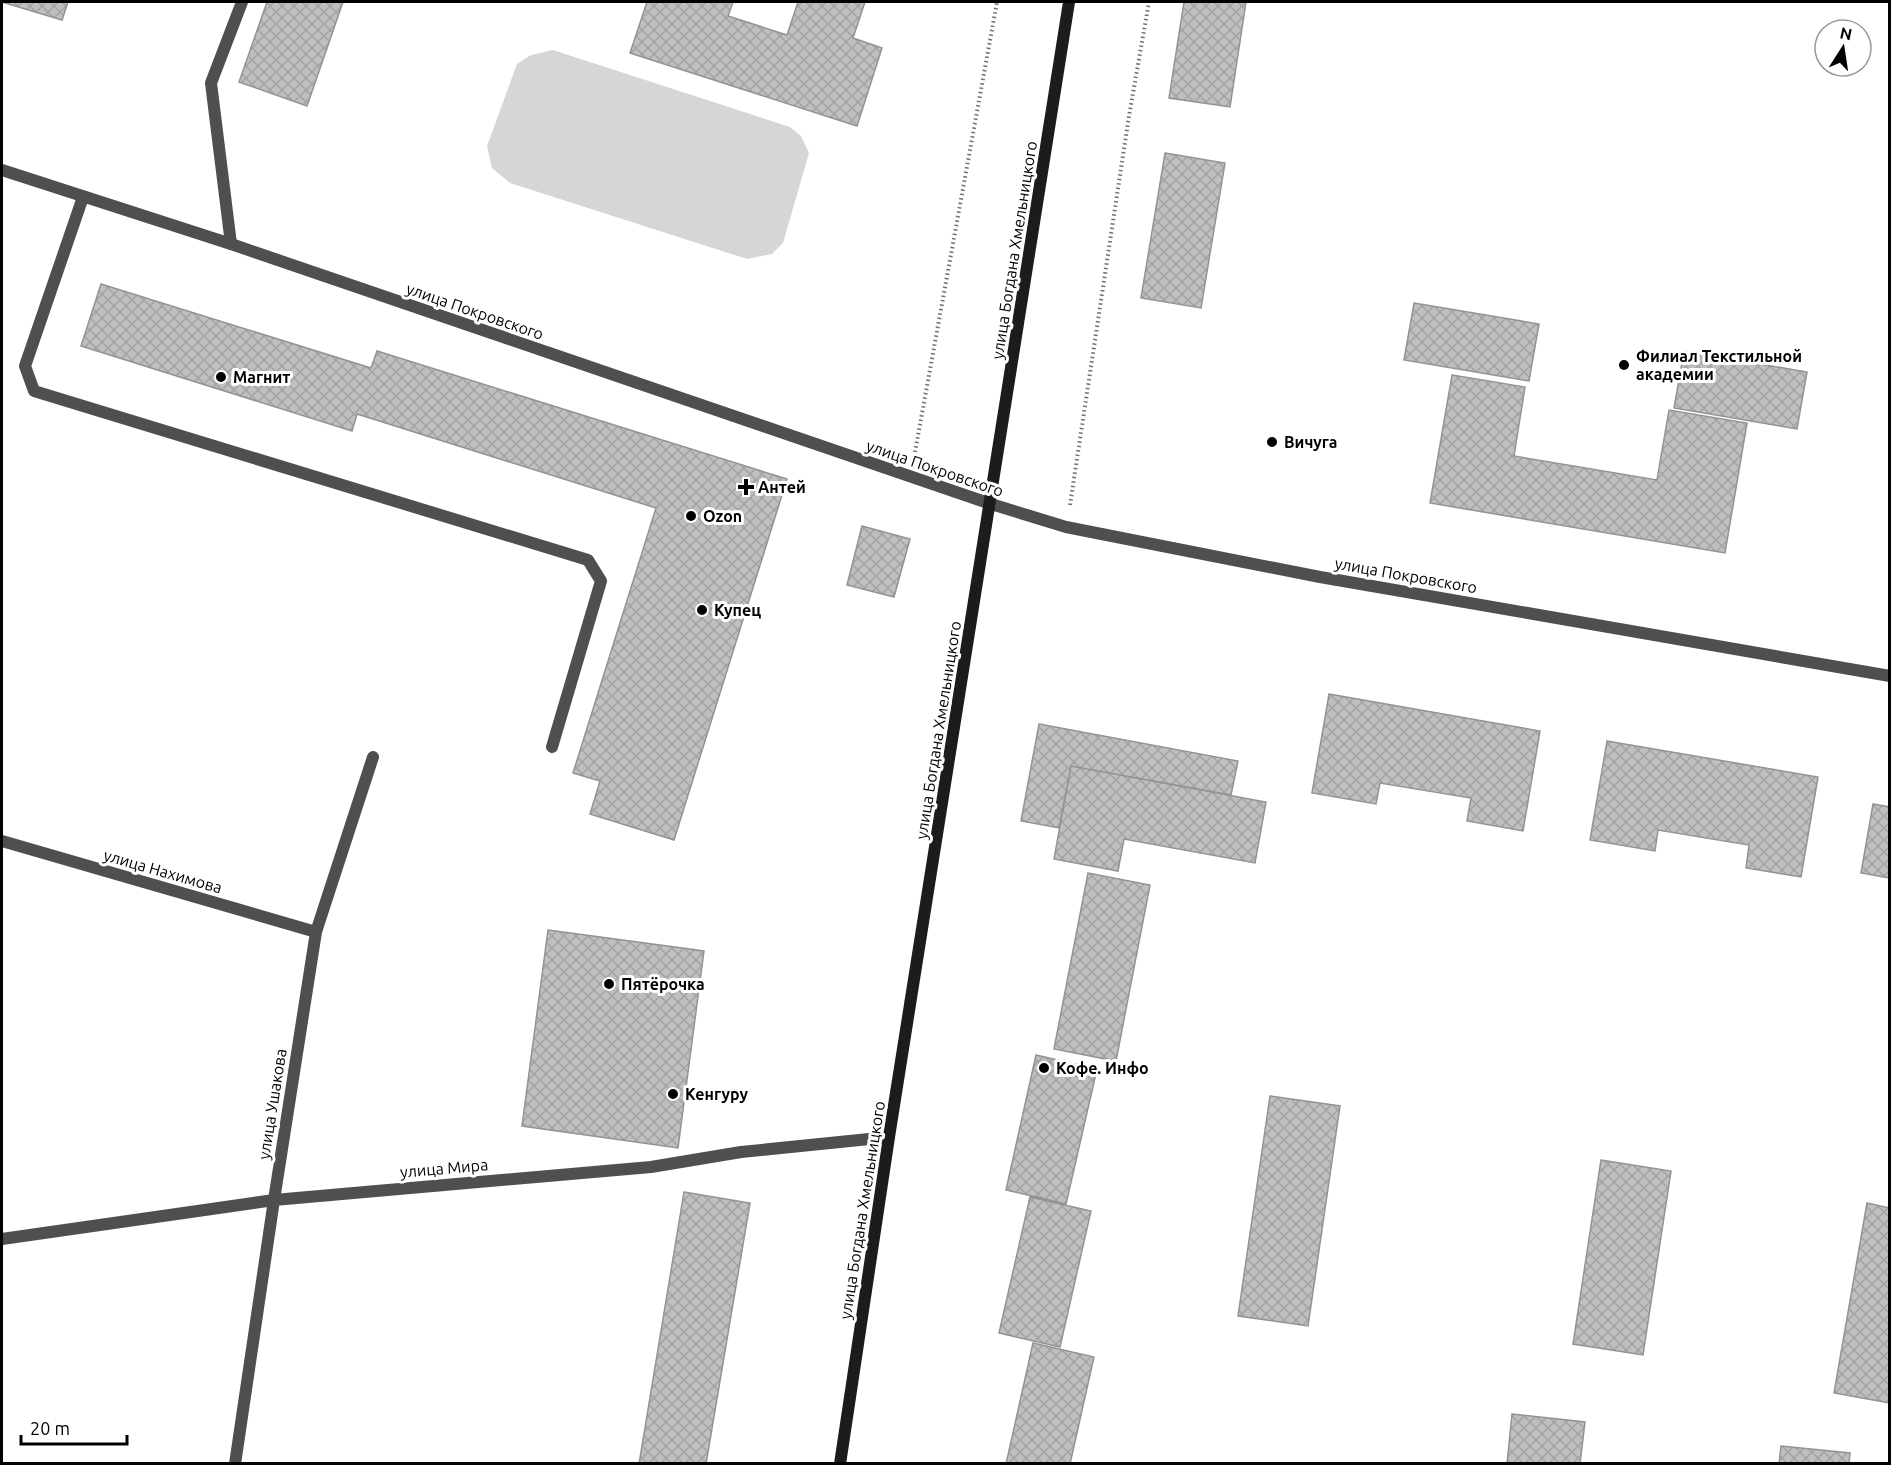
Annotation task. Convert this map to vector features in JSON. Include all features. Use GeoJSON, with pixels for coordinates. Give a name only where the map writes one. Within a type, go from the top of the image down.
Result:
{"type":"FeatureCollection","features":[{"type":"Feature","properties":{"kind":"street"},"geometry":{"type":"LineString","coordinates":[[231,244],[212,83],[242,2]]}},
{"type":"Feature","properties":{"kind":"street","name":"улица Богдана Хмельницкого"},"geometry":{"type":"LineString","coordinates":[[840,1464],[1069,2]]}},
{"type":"Feature","properties":{"kind":"street","name":"улица Покровского"},"geometry":{"type":"LineString","coordinates":[[2,170],[231,244],[910,477],[1066,526],[1320,577],[1890,676]]}},
{"type":"Feature","properties":{"kind":"street"},"geometry":{"type":"LineString","coordinates":[[83,197],[26,366],[34,391],[588,560],[601,581],[552,747]]}},
{"type":"Feature","properties":{"kind":"street","name":"улица Ушакова"},"geometry":{"type":"LineString","coordinates":[[235,1464],[316,932],[373,757]]}},
{"type":"Feature","properties":{"kind":"street","name":"улица Нахимова"},"geometry":{"type":"LineString","coordinates":[[2,841],[316,932]]}},
{"type":"Feature","properties":{"kind":"street","name":"улица Мира"},"geometry":{"type":"LineString","coordinates":[[2,1239],[274,1200],[651,1167],[741,1152],[890,1137]]}},
{"type":"Feature","properties":{"kind":"path"},"geometry":{"type":"LineString","coordinates":[[910,477],[997,2]]}},
{"type":"Feature","properties":{"kind":"path"},"geometry":{"type":"LineString","coordinates":[[1066,526],[1128,116],[1149,2]]}},
{"type":"Feature","properties":{"kind":"shaded area"},"geometry":{"type":"Polygon","coordinates":[[[553,50],[790,127],[801,136],[809,153],[783,243],[772,254],[747,259],[510,183],[492,168],[487,146],[517,64],[531,55],[553,50]]]}},
{"type":"Feature","properties":{"kind":"building"},"geometry":{"type":"Polygon","coordinates":[[[2,2],[68,2],[62,20],[2,2]]]}},
{"type":"Feature","properties":{"kind":"building"},"geometry":{"type":"Polygon","coordinates":[[[267,2],[343,2],[307,106],[239,82],[267,2]]]}},
{"type":"Feature","properties":{"kind":"building"},"geometry":{"type":"Polygon","coordinates":[[[647,2],[733,2],[728,16],[787,35],[798,2],[865,2],[853,38],[882,48],[857,126],[630,53],[647,2]]]}},
{"type":"Feature","properties":{"kind":"building"},"geometry":{"type":"Polygon","coordinates":[[[1184,2],[1246,2],[1230,107],[1169,98],[1184,2]]]}},
{"type":"Feature","properties":{"kind":"building"},"geometry":{"type":"Polygon","coordinates":[[[1165,153],[1225,163],[1201,308],[1141,298],[1165,153]]]}},
{"type":"Feature","properties":{"kind":"building"},"geometry":{"type":"Polygon","coordinates":[[[101,284],[371,368],[377,351],[787,479],[674,840],[590,814],[600,781],[573,773],[656,508],[357,414],[352,431],[81,346],[101,284]]]}},
{"type":"Feature","properties":{"kind":"building"},"geometry":{"type":"Polygon","coordinates":[[[1414,303],[1539,324],[1529,381],[1404,360],[1414,303]]]}},
{"type":"Feature","properties":{"kind":"building"},"geometry":{"type":"Polygon","coordinates":[[[1684,351],[1807,372],[1797,429],[1674,408],[1684,351]]]}},
{"type":"Feature","properties":{"kind":"building","name":"Филиал Текстильной академии"},"geometry":{"type":"Polygon","coordinates":[[[1452,375],[1525,387],[1514,456],[1657,480],[1669,410],[1747,423],[1725,553],[1430,503],[1452,375]]]}},
{"type":"Feature","properties":{"kind":"building"},"geometry":{"type":"Polygon","coordinates":[[[862,526],[910,539],[894,597],[847,585],[862,526]]]}},
{"type":"Feature","properties":{"kind":"building"},"geometry":{"type":"Polygon","coordinates":[[[1329,694],[1540,731],[1523,831],[1467,821],[1471,798],[1380,783],[1376,804],[1312,793],[1329,694]]]}},
{"type":"Feature","properties":{"kind":"building"},"geometry":{"type":"Polygon","coordinates":[[[1039,724],[1238,761],[1231,795],[1071,766],[1059,828],[1021,821],[1039,724]]]}},
{"type":"Feature","properties":{"kind":"building"},"geometry":{"type":"Polygon","coordinates":[[[1607,741],[1818,777],[1801,877],[1746,868],[1749,845],[1658,830],[1655,851],[1590,840],[1607,741]]]}},
{"type":"Feature","properties":{"kind":"building"},"geometry":{"type":"Polygon","coordinates":[[[1071,766],[1266,802],[1255,863],[1124,839],[1118,871],[1054,859],[1071,766]]]}},
{"type":"Feature","properties":{"kind":"building"},"geometry":{"type":"Polygon","coordinates":[[[1873,804],[1890,807],[1890,878],[1861,873],[1873,804]]]}},
{"type":"Feature","properties":{"kind":"building"},"geometry":{"type":"Polygon","coordinates":[[[1088,873],[1150,885],[1116,1061],[1054,1049],[1088,873]]]}},
{"type":"Feature","properties":{"kind":"building"},"geometry":{"type":"Polygon","coordinates":[[[548,930],[704,951],[678,1148],[522,1126],[548,930]]]}},
{"type":"Feature","properties":{"kind":"building"},"geometry":{"type":"Polygon","coordinates":[[[1036,1055],[1097,1069],[1066,1204],[1006,1190],[1036,1055]]]}},
{"type":"Feature","properties":{"kind":"building"},"geometry":{"type":"Polygon","coordinates":[[[1270,1096],[1340,1106],[1308,1326],[1238,1316],[1270,1096]]]}},
{"type":"Feature","properties":{"kind":"building"},"geometry":{"type":"Polygon","coordinates":[[[1601,1160],[1671,1171],[1643,1355],[1573,1344],[1601,1160]]]}},
{"type":"Feature","properties":{"kind":"building"},"geometry":{"type":"Polygon","coordinates":[[[684,1192],[750,1203],[706,1464],[639,1464],[684,1192]]]}},
{"type":"Feature","properties":{"kind":"building"},"geometry":{"type":"Polygon","coordinates":[[[1030,1197],[1091,1211],[1060,1347],[999,1333],[1030,1197]]]}},
{"type":"Feature","properties":{"kind":"building"},"geometry":{"type":"Polygon","coordinates":[[[1867,1203],[1890,1208],[1890,1403],[1834,1393],[1867,1203]]]}},
{"type":"Feature","properties":{"kind":"building"},"geometry":{"type":"Polygon","coordinates":[[[1033,1343],[1094,1357],[1070,1464],[1006,1464],[1033,1343]]]}},
{"type":"Feature","properties":{"kind":"building"},"geometry":{"type":"Polygon","coordinates":[[[1512,1414],[1585,1422],[1580,1464],[1507,1464],[1512,1414]]]}},
{"type":"Feature","properties":{"kind":"building"},"geometry":{"type":"Polygon","coordinates":[[[1781,1446],[1850,1453],[1849,1464],[1779,1464],[1781,1446]]]}},
{"type":"Feature","properties":{"kind":"place","name":"Филиал Текстильной академии"},"geometry":{"type":"Point","coordinates":[1624,365]}},
{"type":"Feature","properties":{"kind":"place","name":"Магнит"},"geometry":{"type":"Point","coordinates":[221,377]}},
{"type":"Feature","properties":{"kind":"place","name":"Вичуга"},"geometry":{"type":"Point","coordinates":[1272,442]}},
{"type":"Feature","properties":{"kind":"place","name":"Антей"},"geometry":{"type":"Point","coordinates":[746,487]}},
{"type":"Feature","properties":{"kind":"place","name":"Ozon"},"geometry":{"type":"Point","coordinates":[691,516]}},
{"type":"Feature","properties":{"kind":"place","name":"Купец"},"geometry":{"type":"Point","coordinates":[702,610]}},
{"type":"Feature","properties":{"kind":"place","name":"Пятёрочка"},"geometry":{"type":"Point","coordinates":[609,984]}},
{"type":"Feature","properties":{"kind":"place","name":"Кофе. Инфо"},"geometry":{"type":"Point","coordinates":[1044,1068]}},
{"type":"Feature","properties":{"kind":"place","name":"Кенгуру"},"geometry":{"type":"Point","coordinates":[673,1094]}}]}
